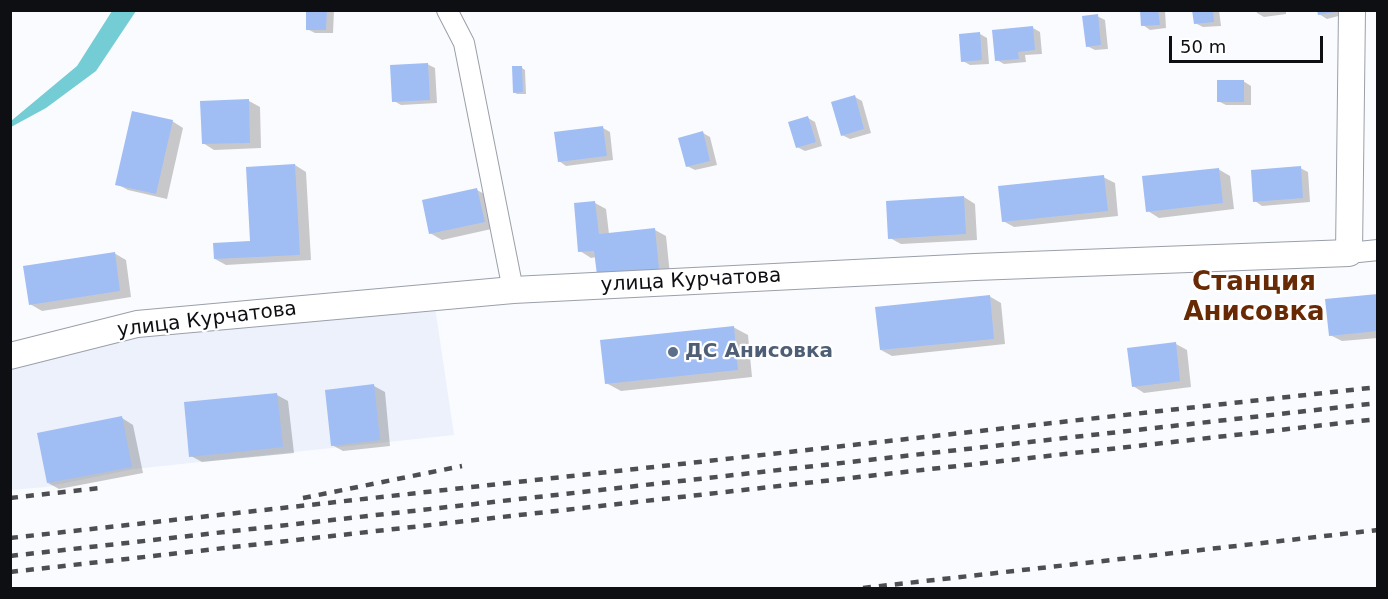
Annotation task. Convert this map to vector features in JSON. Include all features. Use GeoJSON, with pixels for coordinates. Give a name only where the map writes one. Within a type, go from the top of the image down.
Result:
{"type":"FeatureCollection","features":[{"type":"Feature","properties":{"kind":"street"},"geometry":{"type":"LineString","coordinates":[[447,10],[464,43],[513,290]]}},
{"type":"Feature","properties":{"kind":"street"},"geometry":{"type":"LineString","coordinates":[[1349,253],[1352,10]]}},
{"type":"Feature","properties":{"kind":"street","name":"улица Курчатова"},"geometry":{"type":"LineString","coordinates":[[10,356],[137,324],[513,290],[1377,250]]}},
{"type":"Feature","properties":{"kind":"shaded area"},"geometry":{"type":"Polygon","coordinates":[[[435,307],[454,435],[134,469],[46,487],[11,490],[11,368],[138,335],[435,307]]]}},
{"type":"Feature","properties":{"kind":"water"},"geometry":{"type":"Polygon","coordinates":[[[112,11],[136,11],[96,71],[46,108],[11,127],[11,121],[77,66],[112,11]]]}},
{"type":"Feature","properties":{"kind":"building"},"geometry":{"type":"Polygon","coordinates":[[[306,10],[327,10],[326,30],[306,30],[306,10]]]}},
{"type":"Feature","properties":{"kind":"building"},"geometry":{"type":"Polygon","coordinates":[[[1140,10],[1158,10],[1160,25],[1141,26],[1140,10]]]}},
{"type":"Feature","properties":{"kind":"building"},"geometry":{"type":"Polygon","coordinates":[[[1192,10],[1213,10],[1214,22],[1194,24],[1192,10]]]}},
{"type":"Feature","properties":{"kind":"building"},"geometry":{"type":"Polygon","coordinates":[[[1317,10],[1335,10],[1335,12],[1318,15],[1317,10]]]}},
{"type":"Feature","properties":{"kind":"building"},"geometry":{"type":"Polygon","coordinates":[[[1098,14],[1101,45],[1086,47],[1082,16],[1098,14]]]}},
{"type":"Feature","properties":{"kind":"building"},"geometry":{"type":"Polygon","coordinates":[[[1033,26],[1035,50],[1018,52],[1019,59],[995,61],[992,30],[1033,26]]]}},
{"type":"Feature","properties":{"kind":"building"},"geometry":{"type":"Polygon","coordinates":[[[980,32],[982,60],[961,62],[959,34],[980,32]]]}},
{"type":"Feature","properties":{"kind":"building"},"geometry":{"type":"Polygon","coordinates":[[[428,63],[430,100],[392,102],[390,65],[428,63]]]}},
{"type":"Feature","properties":{"kind":"building"},"geometry":{"type":"Polygon","coordinates":[[[512,66],[522,66],[523,92],[513,93],[512,66]]]}},
{"type":"Feature","properties":{"kind":"building"},"geometry":{"type":"Polygon","coordinates":[[[1217,80],[1244,80],[1244,102],[1217,102],[1217,80]]]}},
{"type":"Feature","properties":{"kind":"building"},"geometry":{"type":"Polygon","coordinates":[[[855,95],[864,129],[841,136],[831,102],[855,95]]]}},
{"type":"Feature","properties":{"kind":"building"},"geometry":{"type":"Polygon","coordinates":[[[249,99],[250,143],[202,144],[200,101],[249,99]]]}},
{"type":"Feature","properties":{"kind":"building"},"geometry":{"type":"Polygon","coordinates":[[[132,111],[173,120],[156,194],[115,185],[132,111]]]}},
{"type":"Feature","properties":{"kind":"building"},"geometry":{"type":"Polygon","coordinates":[[[808,116],[816,142],[796,148],[788,122],[808,116]]]}},
{"type":"Feature","properties":{"kind":"building"},"geometry":{"type":"Polygon","coordinates":[[[603,126],[607,156],[558,162],[554,132],[603,126]]]}},
{"type":"Feature","properties":{"kind":"building"},"geometry":{"type":"Polygon","coordinates":[[[703,131],[710,161],[686,167],[678,138],[703,131]]]}},
{"type":"Feature","properties":{"kind":"building"},"geometry":{"type":"Polygon","coordinates":[[[295,164],[300,255],[214,259],[213,243],[250,241],[246,167],[295,164]]]}},
{"type":"Feature","properties":{"kind":"building"},"geometry":{"type":"Polygon","coordinates":[[[1301,166],[1303,198],[1253,202],[1251,170],[1301,166]]]}},
{"type":"Feature","properties":{"kind":"building"},"geometry":{"type":"Polygon","coordinates":[[[1219,168],[1223,203],[1146,212],[1142,176],[1219,168]]]}},
{"type":"Feature","properties":{"kind":"building"},"geometry":{"type":"Polygon","coordinates":[[[1104,175],[1108,211],[1002,222],[998,186],[1104,175]]]}},
{"type":"Feature","properties":{"kind":"building"},"geometry":{"type":"Polygon","coordinates":[[[477,188],[485,222],[429,234],[422,200],[477,188]]]}},
{"type":"Feature","properties":{"kind":"building"},"geometry":{"type":"Polygon","coordinates":[[[964,196],[966,234],[888,239],[886,201],[964,196]]]}},
{"type":"Feature","properties":{"kind":"building"},"geometry":{"type":"Polygon","coordinates":[[[595,201],[599,234],[655,228],[659,269],[597,275],[594,251],[578,252],[574,203],[595,201]]]}},
{"type":"Feature","properties":{"kind":"building"},"geometry":{"type":"Polygon","coordinates":[[[115,252],[120,291],[29,305],[23,266],[115,252]]]}},
{"type":"Feature","properties":{"kind":"building"},"geometry":{"type":"Polygon","coordinates":[[[1378,294],[1378,331],[1329,336],[1325,299],[1378,294]]]}},
{"type":"Feature","properties":{"kind":"building"},"geometry":{"type":"Polygon","coordinates":[[[990,295],[994,339],[880,350],[875,307],[990,295]]]}},
{"type":"Feature","properties":{"kind":"building"},"geometry":{"type":"Polygon","coordinates":[[[734,326],[738,370],[605,384],[600,340],[734,326]]]}},
{"type":"Feature","properties":{"kind":"building"},"geometry":{"type":"Polygon","coordinates":[[[1176,342],[1180,381],[1132,387],[1127,348],[1176,342]]]}},
{"type":"Feature","properties":{"kind":"building"},"geometry":{"type":"Polygon","coordinates":[[[374,384],[380,440],[331,446],[325,390],[374,384]]]}},
{"type":"Feature","properties":{"kind":"building"},"geometry":{"type":"Polygon","coordinates":[[[277,393],[283,447],[189,457],[184,402],[277,393]]]}},
{"type":"Feature","properties":{"kind":"building"},"geometry":{"type":"Polygon","coordinates":[[[122,416],[132,467],[47,483],[37,433],[122,416]]]}},
{"type":"Feature","properties":{"kind":"railway"},"geometry":{"type":"LineString","coordinates":[[10,538],[1378,387]]}},
{"type":"Feature","properties":{"kind":"railway"},"geometry":{"type":"LineString","coordinates":[[10,556],[1378,403]]}},
{"type":"Feature","properties":{"kind":"railway"},"geometry":{"type":"LineString","coordinates":[[10,572],[1378,419]]}},
{"type":"Feature","properties":{"kind":"railway"},"geometry":{"type":"LineString","coordinates":[[303,498],[462,466]]}},
{"type":"Feature","properties":{"kind":"railway"},"geometry":{"type":"LineString","coordinates":[[10,498],[100,488]]}},
{"type":"Feature","properties":{"kind":"railway"},"geometry":{"type":"LineString","coordinates":[[863,588],[1378,530]]}},
{"type":"Feature","properties":{"kind":"place","name":"ДС Анисовка"},"geometry":{"type":"Point","coordinates":[673,352]}},
{"type":"Feature","properties":{"kind":"district","name":"Станция Анисовка"},"geometry":{"type":"Point","coordinates":[1254,298]}}]}
